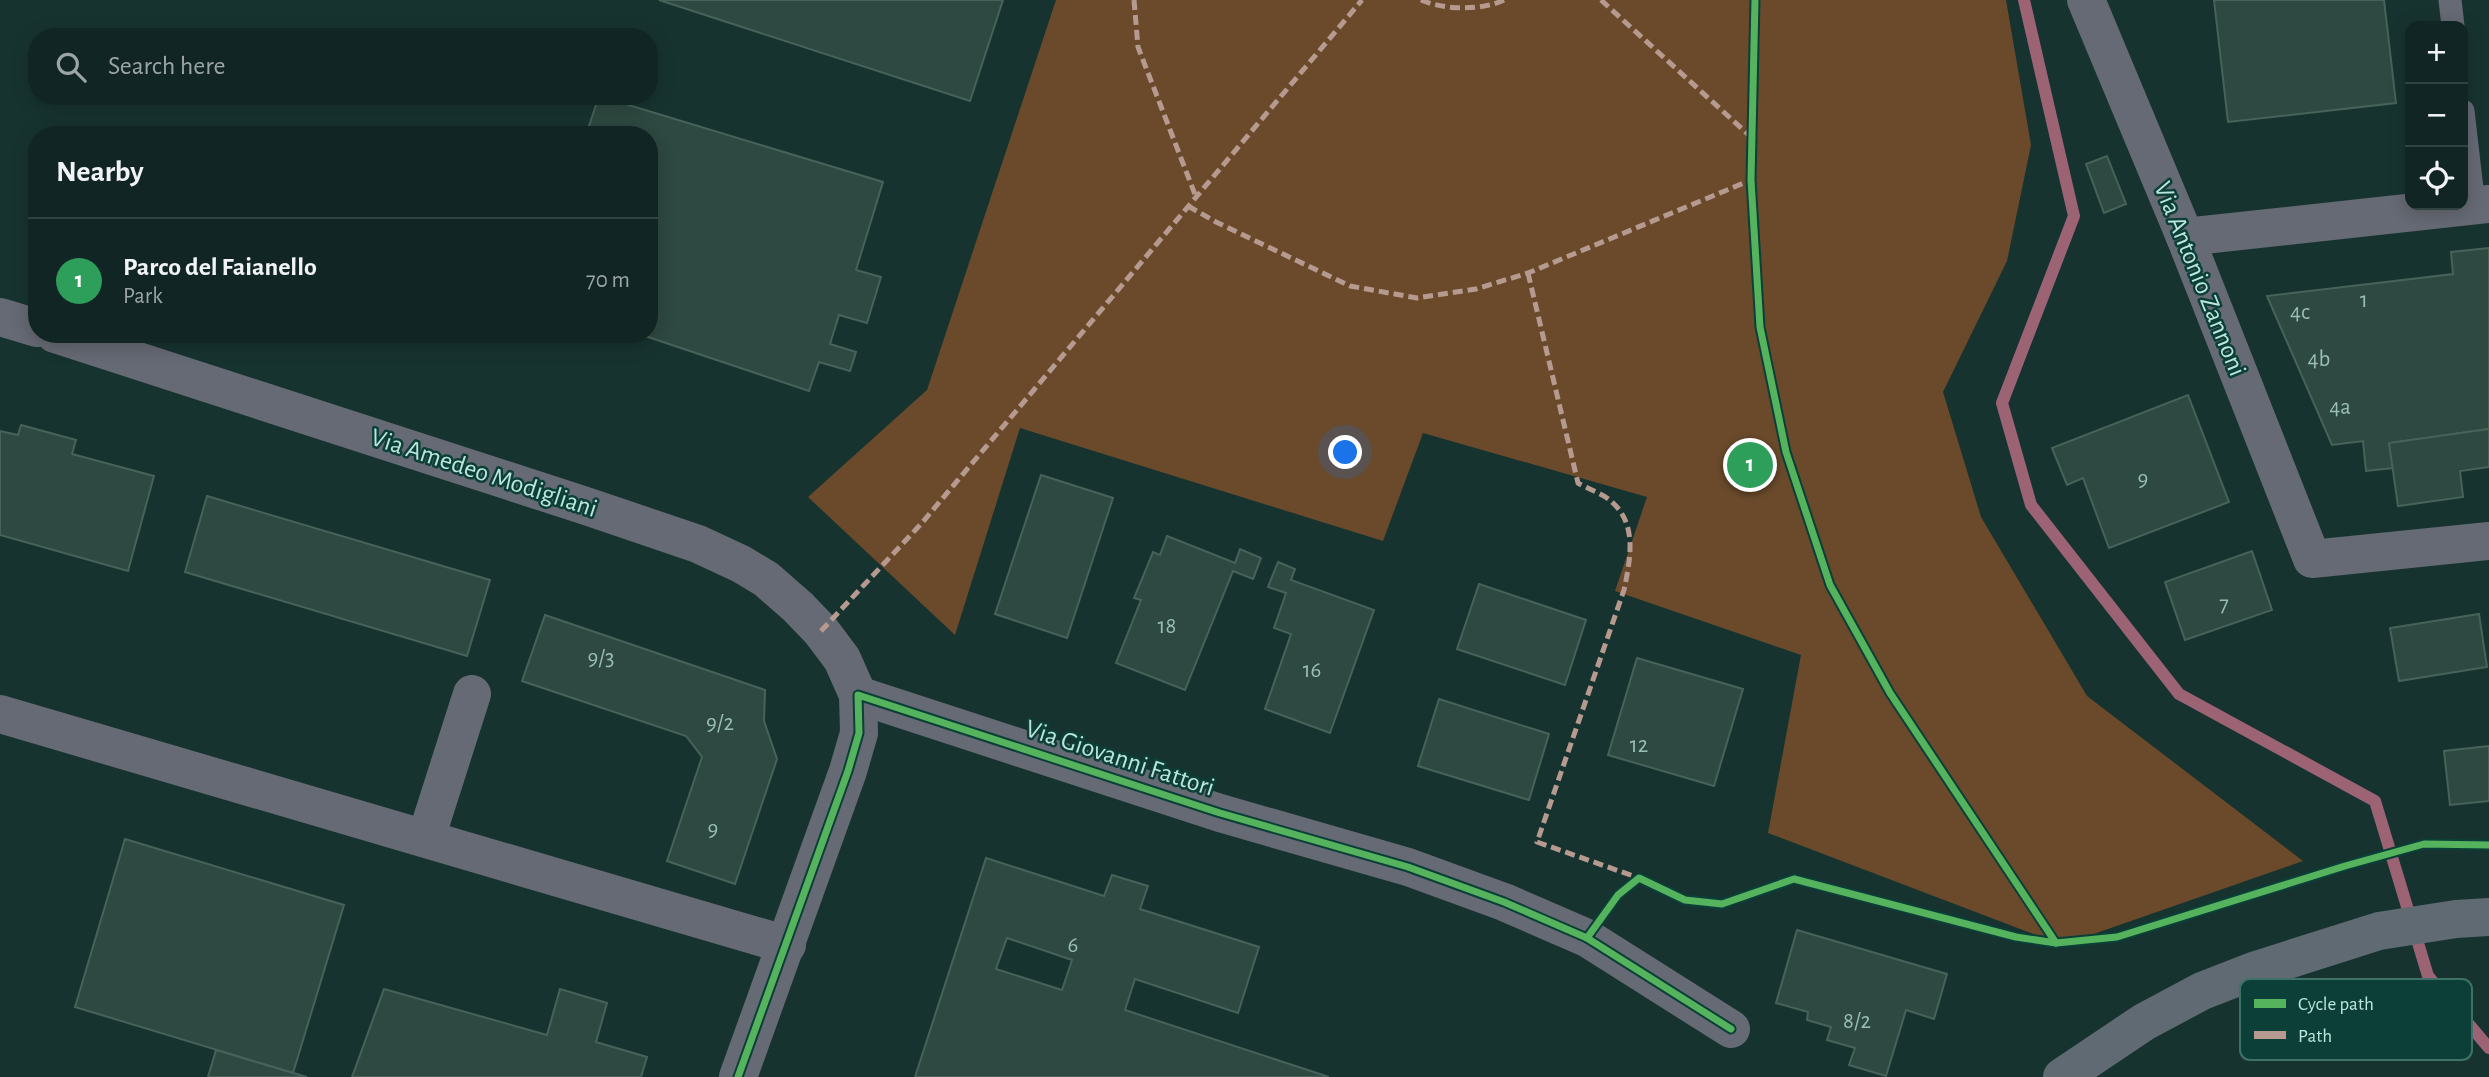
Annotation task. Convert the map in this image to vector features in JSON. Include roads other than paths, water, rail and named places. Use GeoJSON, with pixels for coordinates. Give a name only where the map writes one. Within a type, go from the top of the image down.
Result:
{"type":"FeatureCollection","features":[{"type":"Feature","properties":{"kind":"main road"},"geometry":{"type":"LineString","coordinates":[[2063,1077],[2144,1022],[2203,991],[2256,970],[2379,931],[2473,918]]}},
{"type":"Feature","properties":{"kind":"street","name":"Via Antonio Zannoni"},"geometry":{"type":"LineString","coordinates":[[2086,0],[2185,237],[2312,559],[2489,541]]}},
{"type":"Feature","properties":{"kind":"street"},"geometry":{"type":"LineString","coordinates":[[2185,237],[2481,205]]}},
{"type":"Feature","properties":{"kind":"street"},"geometry":{"type":"LineString","coordinates":[[0,317],[28,325]]}},
{"type":"Feature","properties":{"kind":"street","name":"Via Amedeo Modigliani"},"geometry":{"type":"LineString","coordinates":[[83,343],[586,506],[720,554],[766,579],[798,607],[842,659],[858,695]]}},
{"type":"Feature","properties":{"kind":"street"},"geometry":{"type":"LineString","coordinates":[[426,838],[472,694]]}},
{"type":"Feature","properties":{"kind":"street"},"geometry":{"type":"LineString","coordinates":[[738,1077],[787,945],[859,733],[858,695]]}},
{"type":"Feature","properties":{"kind":"street","name":"Via Giovanni Fattori"},"geometry":{"type":"LineString","coordinates":[[858,695],[1220,813],[1408,867],[1504,902],[1587,938],[1731,1029]]}},
{"type":"Feature","properties":{"kind":"street"},"geometry":{"type":"LineString","coordinates":[[0,714],[787,945]]}},
{"type":"Feature","properties":{"kind":"lane"},"geometry":{"type":"LineString","coordinates":[[2450,0],[2452,21]]}},
{"type":"Feature","properties":{"kind":"lane"},"geometry":{"type":"LineString","coordinates":[[2468,137],[2481,205]]}},
{"type":"Feature","properties":{"kind":"waterway"},"geometry":{"type":"LineString","coordinates":[[2024,0],[2074,216],[2002,403],[2031,505],[2179,694],[2375,801],[2431,979]]}},
{"type":"Feature","properties":{"kind":"waterway"},"geometry":{"type":"LineString","coordinates":[[2472,1028],[2489,1048]]}},
{"type":"Feature","properties":{"kind":"place","name":"Parco del Faianello"},"geometry":{"type":"Point","coordinates":[1750,465]}}]}
